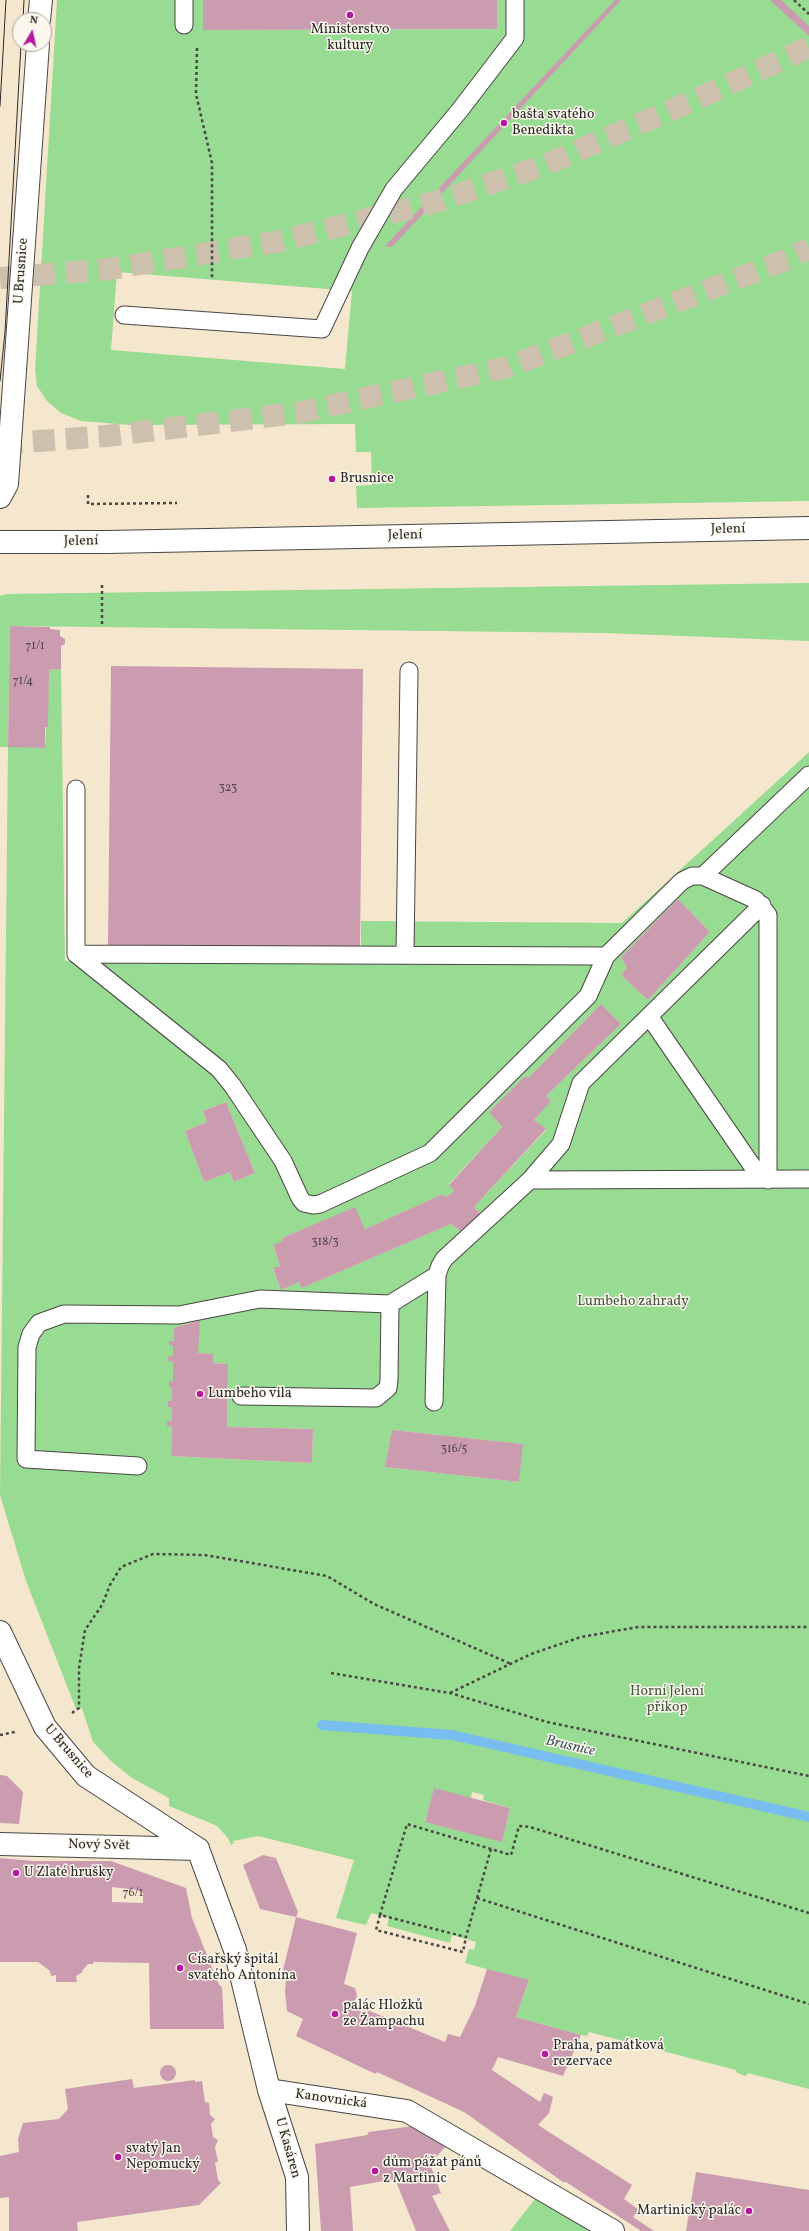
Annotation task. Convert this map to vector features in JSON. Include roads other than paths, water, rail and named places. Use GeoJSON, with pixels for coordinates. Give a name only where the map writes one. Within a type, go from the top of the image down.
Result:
{"type":"FeatureCollection","features":[{"type":"Feature","properties":{"kind":"street"},"geometry":{"type":"LineString","coordinates":[[40,12],[41,0]]}},
{"type":"Feature","properties":{"kind":"street","name":"U Brusnice"},"geometry":{"type":"LineString","coordinates":[[0,497],[8,484],[37,52]]}},
{"type":"Feature","properties":{"kind":"street","name":"Jelení"},"geometry":{"type":"LineString","coordinates":[[0,542],[115,542],[809,528]]}},
{"type":"Feature","properties":{"kind":"street","name":"U Brusnice"},"geometry":{"type":"LineString","coordinates":[[0,1632],[45,1727],[86,1776],[198,1849]]}},
{"type":"Feature","properties":{"kind":"street","name":"Nový Svět"},"geometry":{"type":"LineString","coordinates":[[0,1844],[198,1849]]}},
{"type":"Feature","properties":{"kind":"street"},"geometry":{"type":"LineString","coordinates":[[198,1849],[235,1950],[269,2090]]}},
{"type":"Feature","properties":{"kind":"street","name":"U Kasáren"},"geometry":{"type":"LineString","coordinates":[[269,2090],[297,2177],[298,2231]]}},
{"type":"Feature","properties":{"kind":"street","name":"Kanovnická"},"geometry":{"type":"LineString","coordinates":[[269,2090],[407,2111],[613,2231]]}},
{"type":"Feature","properties":{"kind":"lane"},"geometry":{"type":"LineString","coordinates":[[184,0],[184,26]]}},
{"type":"Feature","properties":{"kind":"lane"},"geometry":{"type":"LineString","coordinates":[[124,315],[322,329],[360,248],[394,189],[460,110],[515,38],[515,0]]}},
{"type":"Feature","properties":{"kind":"lane"},"geometry":{"type":"LineString","coordinates":[[405,955],[409,671]]}},
{"type":"Feature","properties":{"kind":"lane"},"geometry":{"type":"LineString","coordinates":[[703,876],[809,775]]}},
{"type":"Feature","properties":{"kind":"lane"},"geometry":{"type":"LineString","coordinates":[[76,789],[76,954]]}},
{"type":"Feature","properties":{"kind":"lane"},"geometry":{"type":"LineString","coordinates":[[76,954],[219,1069],[232,1085],[283,1161],[300,1198],[304,1203],[313,1205],[320,1204],[430,1153],[588,996],[606,956],[682,880],[692,876],[703,876],[756,900],[768,915],[768,1180]]}},
{"type":"Feature","properties":{"kind":"lane"},"geometry":{"type":"LineString","coordinates":[[434,1402],[437,1275],[444,1259],[530,1180],[561,1144],[581,1083],[762,906]]}},
{"type":"Feature","properties":{"kind":"lane"},"geometry":{"type":"LineString","coordinates":[[76,954],[606,956]]}},
{"type":"Feature","properties":{"kind":"lane"},"geometry":{"type":"LineString","coordinates":[[649,1016],[753,1167],[768,1180]]}},
{"type":"Feature","properties":{"kind":"lane"},"geometry":{"type":"LineString","coordinates":[[530,1180],[809,1180]]}},
{"type":"Feature","properties":{"kind":"lane"},"geometry":{"type":"LineString","coordinates":[[138,1466],[26,1459],[27,1347],[31,1334],[39,1323],[50,1317],[64,1314],[179,1315],[260,1299],[390,1304],[437,1275]]}},
{"type":"Feature","properties":{"kind":"lane"},"geometry":{"type":"LineString","coordinates":[[241,1396],[376,1398],[388,1388],[390,1304]]}},
{"type":"Feature","properties":{"kind":"waterway","name":"Brusnice"},"geometry":{"type":"LineString","coordinates":[[322,1725],[452,1735],[809,1817]]}},
{"type":"Feature","properties":{"kind":"tunnel"},"geometry":{"type":"LineString","coordinates":[[0,278],[110,269],[281,241],[442,200],[542,166],[697,99],[809,47]]}},
{"type":"Feature","properties":{"kind":"tunnel"},"geometry":{"type":"LineString","coordinates":[[0,444],[106,436],[297,413],[508,367],[788,259],[809,248]]}},
{"type":"Feature","properties":{"kind":"tram line"},"geometry":{"type":"LineString","coordinates":[[0,106],[6,0]]}},
{"type":"Feature","properties":{"kind":"tram line"},"geometry":{"type":"LineString","coordinates":[[23,12],[24,0]]}},
{"type":"Feature","properties":{"kind":"tram line"},"geometry":{"type":"LineString","coordinates":[[0,381],[5,332],[21,52]]}},
{"type":"Feature","properties":{"kind":"place","name":"Ministerstvo kultury"},"geometry":{"type":"Point","coordinates":[350,15]}},
{"type":"Feature","properties":{"kind":"place","name":"bašta svatého Benedikta"},"geometry":{"type":"Point","coordinates":[504,123]}},
{"type":"Feature","properties":{"kind":"place","name":"Brusnice"},"geometry":{"type":"Point","coordinates":[332,479]}},
{"type":"Feature","properties":{"kind":"place","name":"Lumbeho vila"},"geometry":{"type":"Point","coordinates":[200,1394]}},
{"type":"Feature","properties":{"kind":"place","name":"U Zlaté hrušky"},"geometry":{"type":"Point","coordinates":[16,1873]}},
{"type":"Feature","properties":{"kind":"place","name":"Císařský špitál svatého Antonína"},"geometry":{"type":"Point","coordinates":[180,1968]}},
{"type":"Feature","properties":{"kind":"place","name":"palác Hložků ze Žampachu"},"geometry":{"type":"Point","coordinates":[335,2014]}},
{"type":"Feature","properties":{"kind":"place","name":"Praha, památková rezervace"},"geometry":{"type":"Point","coordinates":[545,2054]}},
{"type":"Feature","properties":{"kind":"place","name":"svatý Jan Nepomucký"},"geometry":{"type":"Point","coordinates":[118,2157]}},
{"type":"Feature","properties":{"kind":"place","name":"dům pážat pánů z Martinic"},"geometry":{"type":"Point","coordinates":[375,2171]}},
{"type":"Feature","properties":{"kind":"place","name":"Martinický palác"},"geometry":{"type":"Point","coordinates":[749,2211]}},
{"type":"Feature","properties":{"kind":"park label","name":"Lumbeho zahrady"},"geometry":{"type":"Point","coordinates":[633,1302]}},
{"type":"Feature","properties":{"kind":"park label","name":"Horní Jelení příkop"},"geometry":{"type":"Point","coordinates":[667,1700]}}]}
